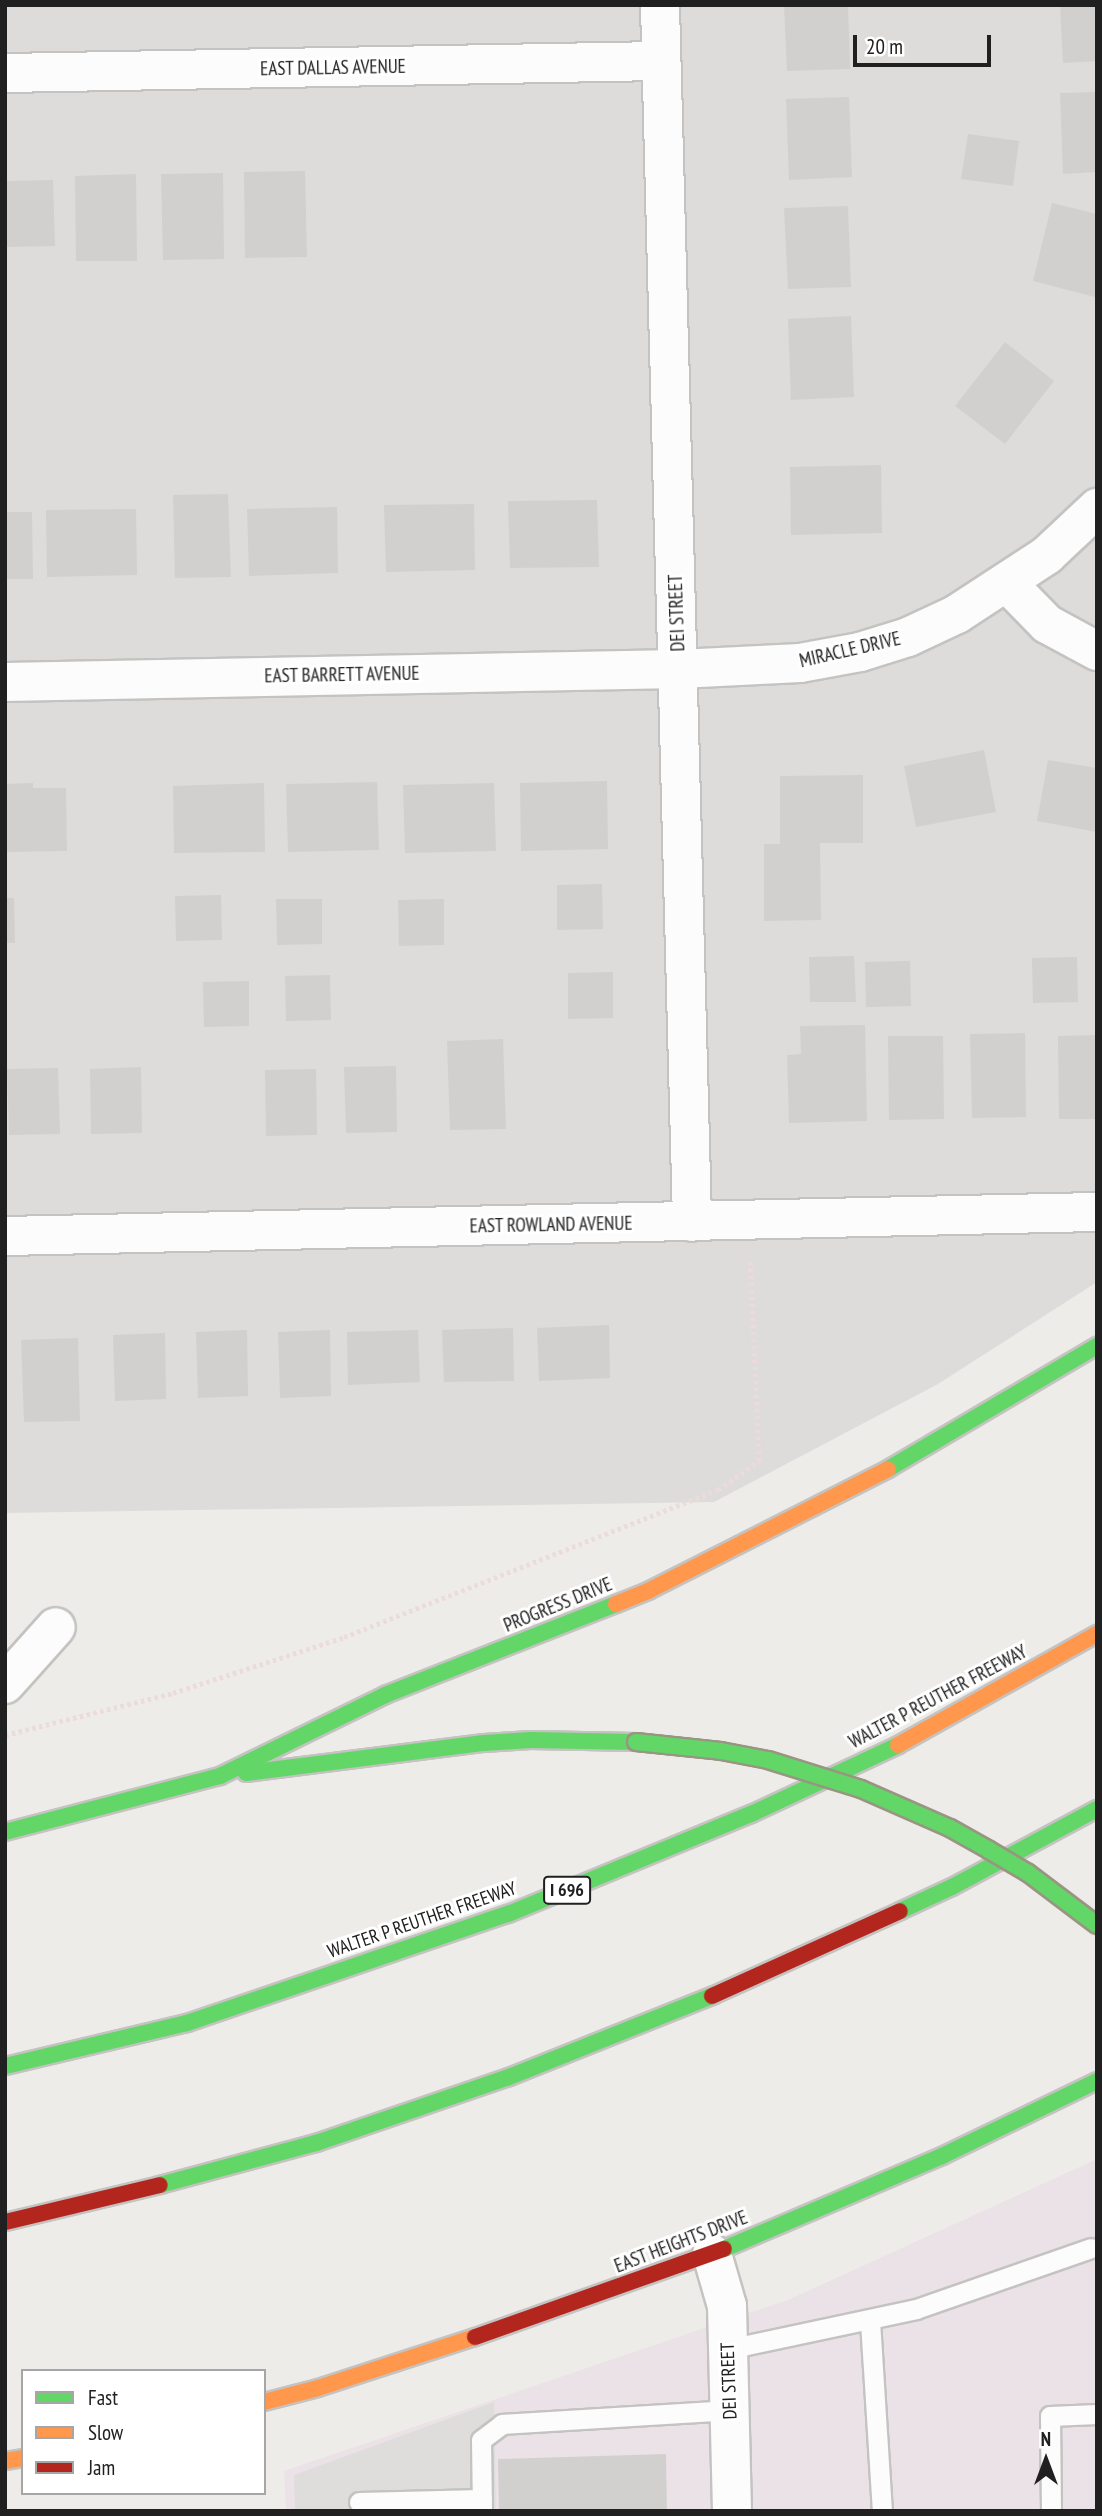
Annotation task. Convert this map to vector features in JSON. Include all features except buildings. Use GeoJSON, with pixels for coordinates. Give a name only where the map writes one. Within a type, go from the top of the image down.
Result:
{"type":"FeatureCollection","features":[{"type":"Feature","properties":{"kind":"main road","name":"PROGRESS DRIVE"},"geometry":{"type":"LineString","coordinates":[[5,1832],[220,1776],[386,1695],[648,1591],[873,1478],[1097,1346]]}},
{"type":"Feature","properties":{"kind":"main road","name":"WALTER P REUTHER FREEWAY"},"geometry":{"type":"LineString","coordinates":[[5,2066],[187,2023],[508,1914],[751,1814],[931,1729],[1097,1634]]}},
{"type":"Feature","properties":{"kind":"main road"},"geometry":{"type":"LineString","coordinates":[[220,1776],[484,1743],[531,1740],[680,1744],[733,1753],[861,1789],[950,1828],[1028,1873],[1097,1925]]}},
{"type":"Feature","properties":{"kind":"main road"},"geometry":{"type":"LineString","coordinates":[[5,2222],[107,2199],[316,2143],[509,2077],[663,2017],[814,1951],[952,1887],[1097,1809]]}},
{"type":"Feature","properties":{"kind":"main road","name":"EAST HEIGHTS DRIVE"},"geometry":{"type":"LineString","coordinates":[[266,2401],[318,2388],[507,2326],[712,2254],[930,2162],[1097,2081]]}},
{"type":"Feature","properties":{"kind":"street","name":"DEI STREET"},"geometry":{"type":"LineString","coordinates":[[660,5],[692,1222]]}},
{"type":"Feature","properties":{"kind":"street","name":"EAST DALLAS AVENUE"},"geometry":{"type":"LineString","coordinates":[[5,73],[662,61]]}},
{"type":"Feature","properties":{"kind":"street","name":"MIRACLE DRIVE"},"geometry":{"type":"LineString","coordinates":[[678,669],[800,663],[860,652],[908,636],[957,614],[1007,583],[1047,555],[1097,508]]}},
{"type":"Feature","properties":{"kind":"street"},"geometry":{"type":"LineString","coordinates":[[1007,583],[1047,624],[1097,651]]}},
{"type":"Feature","properties":{"kind":"street","name":"EAST BARRETT AVENUE"},"geometry":{"type":"LineString","coordinates":[[5,682],[678,669]]}},
{"type":"Feature","properties":{"kind":"street","name":"EAST ROWLAND AVENUE"},"geometry":{"type":"LineString","coordinates":[[5,1236],[1097,1212]]}},
{"type":"Feature","properties":{"kind":"street"},"geometry":{"type":"LineString","coordinates":[[5,1684],[56,1628]]}},
{"type":"Feature","properties":{"kind":"street","name":"DEI STREET"},"geometry":{"type":"LineString","coordinates":[[712,2254],[727,2306],[732,2511]]}},
{"type":"Feature","properties":{"kind":"lane"},"geometry":{"type":"LineString","coordinates":[[728,2349],[870,2321],[916,2309],[1091,2248]]}},
{"type":"Feature","properties":{"kind":"lane"},"geometry":{"type":"LineString","coordinates":[[870,2321],[881,2511]]}},
{"type":"Feature","properties":{"kind":"lane"},"geometry":{"type":"LineString","coordinates":[[359,2502],[482,2505],[481,2440],[502,2424],[730,2410]]}},
{"type":"Feature","properties":{"kind":"lane"},"geometry":{"type":"LineString","coordinates":[[1051,2511],[1050,2416],[1097,2414]]}},
{"type":"Feature","properties":{"kind":"path"},"geometry":{"type":"LineString","coordinates":[[5,1734],[173,1693],[345,1637],[718,1490],[759,1461],[750,1251]]}},
{"type":"Feature","properties":{"kind":"shaded area"},"geometry":{"type":"Polygon","coordinates":[[[5,5],[1097,5],[1097,1282],[938,1384],[714,1502],[5,1513],[5,5]]]}},
{"type":"Feature","properties":{"kind":"shaded area"},"geometry":{"type":"Polygon","coordinates":[[[1097,2159],[1097,2511],[286,2511],[284,2471],[790,2299],[1097,2159]]]}},
{"type":"Feature","properties":{"kind":"shaded area"},"geometry":{"type":"Polygon","coordinates":[[[494,2402],[496,2511],[295,2511],[294,2475],[494,2402]]]}},
{"type":"Feature","properties":{"kind":"traffic: fast"},"geometry":{"type":"LineString","coordinates":[[888,1469],[1097,1346]]}},
{"type":"Feature","properties":{"kind":"traffic: fast"},"geometry":{"type":"LineString","coordinates":[[5,1832],[220,1776],[385,1695],[616,1604]]}},
{"type":"Feature","properties":{"kind":"traffic: fast"},"geometry":{"type":"LineString","coordinates":[[246,1773],[484,1743],[531,1740],[636,1742]]}},
{"type":"Feature","properties":{"kind":"traffic: fast"},"geometry":{"type":"LineString","coordinates":[[636,1742],[721,1751],[768,1760],[861,1789],[950,1828],[989,1850],[1028,1873],[1097,1925]]}},
{"type":"Feature","properties":{"kind":"traffic: fast"},"geometry":{"type":"LineString","coordinates":[[5,2066],[187,2023],[508,1914],[751,1814],[898,1745]]}},
{"type":"Feature","properties":{"kind":"traffic: fast"},"geometry":{"type":"LineString","coordinates":[[900,1911],[952,1887],[1097,1809]]}},
{"type":"Feature","properties":{"kind":"traffic: fast"},"geometry":{"type":"LineString","coordinates":[[160,2185],[316,2143],[509,2077],[712,1996]]}},
{"type":"Feature","properties":{"kind":"traffic: fast"},"geometry":{"type":"LineString","coordinates":[[724,2249],[942,2156],[1097,2081]]}},
{"type":"Feature","properties":{"kind":"traffic: slow"},"geometry":{"type":"LineString","coordinates":[[616,1604],[648,1591],[888,1469]]}},
{"type":"Feature","properties":{"kind":"traffic: slow"},"geometry":{"type":"LineString","coordinates":[[898,1745],[1097,1634]]}},
{"type":"Feature","properties":{"kind":"traffic: slow"},"geometry":{"type":"LineString","coordinates":[[266,2401],[318,2388],[475,2337]]}},
{"type":"Feature","properties":{"kind":"traffic: slow"},"geometry":{"type":"LineString","coordinates":[[5,2461],[21,2458]]}},
{"type":"Feature","properties":{"kind":"traffic: jam"},"geometry":{"type":"LineString","coordinates":[[712,1996],[900,1911]]}},
{"type":"Feature","properties":{"kind":"traffic: jam"},"geometry":{"type":"LineString","coordinates":[[5,2222],[160,2185]]}},
{"type":"Feature","properties":{"kind":"traffic: jam"},"geometry":{"type":"LineString","coordinates":[[475,2337],[724,2249]]}}]}
